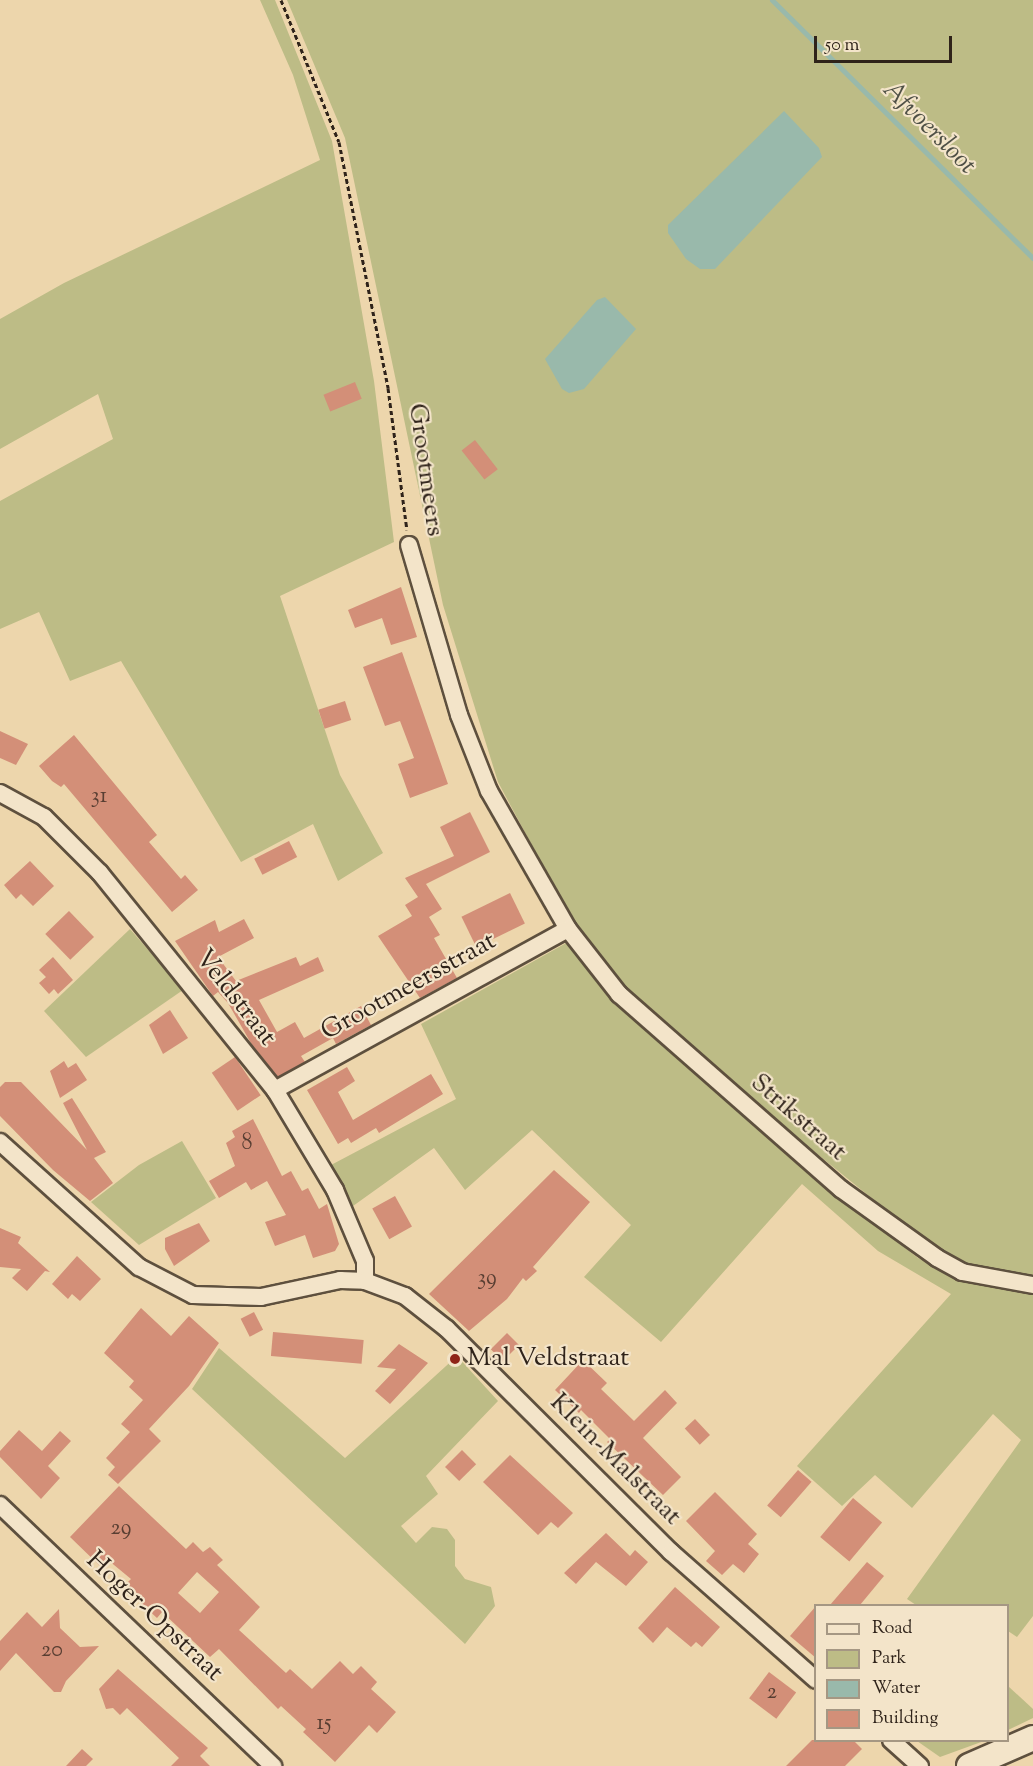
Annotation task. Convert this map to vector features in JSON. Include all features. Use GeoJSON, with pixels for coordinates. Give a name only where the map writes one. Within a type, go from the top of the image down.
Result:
{"type":"FeatureCollection","features":[{"type":"Feature","properties":{"kind":"main road"},"geometry":{"type":"LineString","coordinates":[[969,1766],[1033,1738]]}},
{"type":"Feature","properties":{"kind":"street","name":"Grootmeers"},"geometry":{"type":"LineString","coordinates":[[409,545],[459,715],[489,791],[568,929]]}},
{"type":"Feature","properties":{"kind":"street","name":"Veldstraat"},"geometry":{"type":"LineString","coordinates":[[0,793],[44,817],[100,873],[275,1090],[348,1218],[365,1261],[365,1281]]}},
{"type":"Feature","properties":{"kind":"street","name":"Grootmeersstraat"},"geometry":{"type":"LineString","coordinates":[[275,1090],[568,929]]}},
{"type":"Feature","properties":{"kind":"street","name":"Strikstraat"},"geometry":{"type":"LineString","coordinates":[[568,929],[619,994],[841,1189],[937,1258],[963,1272],[1033,1285]]}},
{"type":"Feature","properties":{"kind":"street","name":"Klein-Malstraat"},"geometry":{"type":"LineString","coordinates":[[0,1142],[140,1267],[193,1295],[261,1297],[340,1280],[365,1281],[405,1296],[447,1329],[671,1552],[814,1678]]}},
{"type":"Feature","properties":{"kind":"street","name":"Hoger-Opstraat"},"geometry":{"type":"LineString","coordinates":[[0,1505],[273,1766]]}},
{"type":"Feature","properties":{"kind":"street"},"geometry":{"type":"LineString","coordinates":[[893,1742],[920,1766]]}},
{"type":"Feature","properties":{"kind":"path","name":"Grootmeers"},"geometry":{"type":"LineString","coordinates":[[281,0],[339,142],[388,388],[409,545]]}},
{"type":"Feature","properties":{"kind":"green space"},"geometry":{"type":"Polygon","coordinates":[[[260,0],[275,0],[332,141],[374,381],[394,542],[280,596],[340,775],[383,853],[338,881],[313,824],[241,862],[121,661],[70,681],[39,612],[0,629],[0,501],[113,439],[98,394],[0,449],[0,319],[64,283],[320,160],[293,75],[260,0]]]}},
{"type":"Feature","properties":{"kind":"green space"},"geometry":{"type":"Polygon","coordinates":[[[287,0],[1033,0],[1033,1279],[962,1263],[922,1239],[732,1085],[620,986],[572,920],[498,782],[443,605],[345,138],[287,0]]]}},
{"type":"Feature","properties":{"kind":"green space"},"geometry":{"type":"Polygon","coordinates":[[[130,929],[183,990],[86,1057],[44,1011],[130,929]]]}},
{"type":"Feature","properties":{"kind":"green space"},"geometry":{"type":"Polygon","coordinates":[[[568,942],[830,1189],[918,1258],[963,1279],[1033,1294],[1033,1616],[1017,1637],[1009,1632],[1009,1604],[914,1604],[907,1599],[1021,1440],[993,1414],[912,1508],[875,1475],[842,1506],[797,1466],[951,1294],[878,1251],[802,1184],[661,1342],[584,1277],[631,1225],[532,1130],[465,1190],[434,1148],[353,1206],[331,1165],[456,1099],[421,1024],[568,942]]]}},
{"type":"Feature","properties":{"kind":"green space"},"geometry":{"type":"Polygon","coordinates":[[[182,1141],[216,1198],[139,1245],[91,1202],[139,1165],[182,1141]]]}},
{"type":"Feature","properties":{"kind":"green space"},"geometry":{"type":"Polygon","coordinates":[[[219,1348],[345,1458],[457,1356],[498,1401],[426,1476],[438,1494],[401,1526],[416,1543],[432,1527],[447,1529],[455,1540],[455,1566],[465,1579],[491,1587],[495,1606],[465,1644],[192,1389],[219,1348]]]}},
{"type":"Feature","properties":{"kind":"green space"},"geometry":{"type":"Polygon","coordinates":[[[1009,1687],[1033,1709],[1033,1718],[1009,1730],[1009,1687]]]}},
{"type":"Feature","properties":{"kind":"green space"},"geometry":{"type":"Polygon","coordinates":[[[918,1742],[981,1742],[940,1757],[918,1742]]]}},
{"type":"Feature","properties":{"kind":"water"},"geometry":{"type":"Polygon","coordinates":[[[784,111],[819,148],[822,157],[715,269],[700,269],[686,259],[668,233],[668,225],[784,111]]]}},
{"type":"Feature","properties":{"kind":"water"},"geometry":{"type":"Polygon","coordinates":[[[605,297],[636,329],[584,389],[569,393],[562,389],[545,359],[597,300],[605,297]]]}},
{"type":"Feature","properties":{"kind":"building"},"geometry":{"type":"Polygon","coordinates":[[[355,382],[362,399],[330,411],[323,395],[355,382]]]}},
{"type":"Feature","properties":{"kind":"building"},"geometry":{"type":"Polygon","coordinates":[[[475,440],[498,469],[484,480],[462,450],[475,440]]]}},
{"type":"Feature","properties":{"kind":"building"},"geometry":{"type":"Polygon","coordinates":[[[401,587],[417,637],[391,645],[382,618],[355,628],[348,610],[401,587]]]}},
{"type":"Feature","properties":{"kind":"building"},"geometry":{"type":"Polygon","coordinates":[[[402,652],[448,784],[410,798],[398,764],[414,758],[400,721],[385,726],[363,667],[402,652]]]}},
{"type":"Feature","properties":{"kind":"building"},"geometry":{"type":"Polygon","coordinates":[[[345,701],[351,720],[325,729],[318,710],[345,701]]]}},
{"type":"Feature","properties":{"kind":"building"},"geometry":{"type":"Polygon","coordinates":[[[0,731],[28,744],[16,765],[0,758],[0,731]]]}},
{"type":"Feature","properties":{"kind":"building"},"geometry":{"type":"Polygon","coordinates":[[[74,735],[157,835],[149,842],[181,879],[185,875],[198,890],[172,912],[64,784],[61,787],[52,781],[39,766],[74,735]]]}},
{"type":"Feature","properties":{"kind":"building"},"geometry":{"type":"Polygon","coordinates":[[[470,812],[490,852],[426,884],[442,909],[429,917],[440,935],[434,938],[457,978],[420,998],[378,936],[412,916],[405,905],[418,897],[405,878],[454,856],[440,827],[470,812]]]}},
{"type":"Feature","properties":{"kind":"building"},"geometry":{"type":"Polygon","coordinates":[[[289,841],[297,857],[262,875],[254,859],[289,841]]]}},
{"type":"Feature","properties":{"kind":"building"},"geometry":{"type":"Polygon","coordinates":[[[30,861],[54,886],[33,906],[21,894],[16,899],[4,885],[30,861]]]}},
{"type":"Feature","properties":{"kind":"building"},"geometry":{"type":"Polygon","coordinates":[[[510,893],[525,924],[476,947],[461,917],[510,893]]]}},
{"type":"Feature","properties":{"kind":"building"},"geometry":{"type":"Polygon","coordinates":[[[69,911],[94,937],[70,960],[45,934],[69,911]]]}},
{"type":"Feature","properties":{"kind":"building"},"geometry":{"type":"Polygon","coordinates":[[[244,919],[254,938],[218,957],[236,981],[296,957],[300,966],[318,957],[324,971],[259,1000],[277,1032],[295,1022],[304,1038],[361,1006],[371,1025],[336,1044],[333,1038],[301,1056],[305,1062],[278,1077],[252,1045],[228,1003],[218,992],[213,996],[175,941],[215,920],[219,932],[244,919]]]}},
{"type":"Feature","properties":{"kind":"building"},"geometry":{"type":"Polygon","coordinates":[[[53,957],[73,980],[58,994],[54,989],[49,994],[39,983],[46,977],[39,970],[53,957]]]}},
{"type":"Feature","properties":{"kind":"building"},"geometry":{"type":"Polygon","coordinates":[[[170,1010],[188,1038],[163,1054],[149,1025],[170,1010]]]}},
{"type":"Feature","properties":{"kind":"building"},"geometry":{"type":"Polygon","coordinates":[[[235,1057],[261,1095],[238,1111],[212,1073],[235,1057]]]}},
{"type":"Feature","properties":{"kind":"building"},"geometry":{"type":"Polygon","coordinates":[[[64,1061],[68,1068],[76,1063],[87,1080],[60,1098],[50,1071],[64,1061]]]}},
{"type":"Feature","properties":{"kind":"building"},"geometry":{"type":"Polygon","coordinates":[[[347,1067],[355,1081],[338,1092],[353,1120],[431,1074],[443,1094],[379,1133],[376,1128],[351,1143],[348,1138],[338,1144],[307,1090],[347,1067]]]}},
{"type":"Feature","properties":{"kind":"building"},"geometry":{"type":"Polygon","coordinates":[[[5,1082],[21,1082],[87,1150],[63,1103],[72,1098],[106,1152],[94,1158],[113,1183],[90,1201],[53,1170],[0,1116],[0,1087],[5,1082]]]}},
{"type":"Feature","properties":{"kind":"building"},"geometry":{"type":"Polygon","coordinates":[[[253,1119],[282,1176],[291,1171],[302,1191],[308,1188],[319,1209],[327,1204],[339,1244],[335,1251],[313,1258],[305,1235],[275,1246],[265,1222],[286,1215],[267,1181],[251,1190],[246,1182],[219,1198],[209,1181],[235,1166],[226,1143],[235,1137],[232,1131],[253,1119]]]}},
{"type":"Feature","properties":{"kind":"building"},"geometry":{"type":"Polygon","coordinates":[[[554,1170],[590,1202],[533,1267],[537,1271],[526,1281],[523,1278],[507,1299],[469,1331],[429,1294],[554,1170]]]}},
{"type":"Feature","properties":{"kind":"building"},"geometry":{"type":"Polygon","coordinates":[[[395,1196],[412,1227],[389,1239],[372,1209],[395,1196]]]}},
{"type":"Feature","properties":{"kind":"building"},"geometry":{"type":"Polygon","coordinates":[[[199,1223],[210,1241],[174,1266],[165,1249],[165,1238],[199,1223]]]}},
{"type":"Feature","properties":{"kind":"building"},"geometry":{"type":"Polygon","coordinates":[[[0,1228],[21,1237],[18,1243],[50,1272],[45,1271],[27,1291],[12,1278],[21,1269],[0,1267],[0,1228]]]}},
{"type":"Feature","properties":{"kind":"building"},"geometry":{"type":"Polygon","coordinates":[[[77,1256],[101,1279],[80,1301],[72,1294],[68,1299],[52,1284],[77,1256]]]}},
{"type":"Feature","properties":{"kind":"building"},"geometry":{"type":"Polygon","coordinates":[[[141,1308],[171,1336],[189,1316],[219,1343],[189,1386],[149,1429],[161,1441],[118,1484],[108,1475],[115,1467],[106,1458],[130,1432],[121,1424],[143,1400],[129,1387],[134,1381],[104,1353],[141,1308]]]}},
{"type":"Feature","properties":{"kind":"building"},"geometry":{"type":"Polygon","coordinates":[[[254,1312],[263,1330],[250,1337],[241,1319],[254,1312]]]}},
{"type":"Feature","properties":{"kind":"building"},"geometry":{"type":"Polygon","coordinates":[[[273,1332],[364,1340],[362,1364],[271,1356],[273,1332]]]}},
{"type":"Feature","properties":{"kind":"building"},"geometry":{"type":"Polygon","coordinates":[[[507,1333],[519,1345],[503,1361],[491,1349],[507,1333]]]}},
{"type":"Feature","properties":{"kind":"building"},"geometry":{"type":"Polygon","coordinates":[[[399,1344],[428,1363],[390,1404],[375,1391],[396,1369],[377,1367],[399,1344]]]}},
{"type":"Feature","properties":{"kind":"building"},"geometry":{"type":"Polygon","coordinates":[[[583,1360],[607,1383],[601,1389],[634,1421],[665,1390],[677,1403],[643,1438],[681,1477],[663,1495],[607,1442],[610,1439],[581,1410],[579,1413],[555,1390],[583,1360]]]}},
{"type":"Feature","properties":{"kind":"building"},"geometry":{"type":"Polygon","coordinates":[[[695,1419],[710,1435],[700,1445],[685,1429],[695,1419]]]}},
{"type":"Feature","properties":{"kind":"building"},"geometry":{"type":"Polygon","coordinates":[[[19,1430],[42,1451],[60,1431],[71,1441],[48,1466],[60,1478],[41,1499],[0,1457],[0,1451],[19,1430]]]}},
{"type":"Feature","properties":{"kind":"building"},"geometry":{"type":"Polygon","coordinates":[[[462,1450],[476,1464],[459,1481],[445,1467],[462,1450]]]}},
{"type":"Feature","properties":{"kind":"building"},"geometry":{"type":"Polygon","coordinates":[[[510,1455],[573,1513],[558,1528],[551,1522],[538,1535],[483,1482],[510,1455]]]}},
{"type":"Feature","properties":{"kind":"building"},"geometry":{"type":"Polygon","coordinates":[[[798,1470],[812,1482],[781,1517],[767,1505],[798,1470]]]}},
{"type":"Feature","properties":{"kind":"building"},"geometry":{"type":"Polygon","coordinates":[[[119,1486],[186,1549],[193,1542],[203,1552],[210,1547],[223,1560],[217,1565],[260,1607],[239,1630],[286,1673],[290,1669],[312,1689],[340,1661],[353,1674],[361,1666],[377,1682],[371,1689],[396,1712],[377,1733],[369,1725],[335,1762],[303,1732],[306,1729],[281,1706],[278,1709],[219,1649],[210,1657],[162,1612],[157,1618],[123,1587],[131,1579],[108,1560],[101,1567],[70,1537],[119,1486]],[[197,1572],[178,1593],[200,1613],[219,1592],[197,1572]]]}},
{"type":"Feature","properties":{"kind":"building"},"geometry":{"type":"Polygon","coordinates":[[[715,1492],[757,1534],[748,1544],[759,1554],[744,1573],[733,1564],[722,1575],[706,1561],[715,1551],[686,1521],[715,1492]]]}},
{"type":"Feature","properties":{"kind":"building"},"geometry":{"type":"Polygon","coordinates":[[[853,1498],[882,1522],[849,1561],[820,1537],[853,1498]]]}},
{"type":"Feature","properties":{"kind":"building"},"geometry":{"type":"Polygon","coordinates":[[[606,1533],[630,1556],[635,1550],[648,1562],[626,1586],[596,1562],[576,1584],[564,1573],[606,1533]]]}},
{"type":"Feature","properties":{"kind":"building"},"geometry":{"type":"Polygon","coordinates":[[[867,1562],[884,1576],[861,1604],[831,1604],[867,1562]]]}},
{"type":"Feature","properties":{"kind":"building"},"geometry":{"type":"Polygon","coordinates":[[[675,1587],[720,1627],[702,1647],[696,1642],[691,1647],[667,1627],[653,1643],[638,1628],[675,1587]]]}},
{"type":"Feature","properties":{"kind":"building"},"geometry":{"type":"Polygon","coordinates":[[[814,1608],[814,1656],[790,1636],[814,1608]]]}},
{"type":"Feature","properties":{"kind":"building"},"geometry":{"type":"Polygon","coordinates":[[[59,1609],[60,1628],[80,1647],[99,1646],[66,1681],[61,1692],[54,1692],[16,1653],[0,1671],[0,1641],[27,1612],[42,1627],[59,1609]]]}},
{"type":"Feature","properties":{"kind":"building"},"geometry":{"type":"Polygon","coordinates":[[[118,1669],[208,1748],[200,1756],[210,1766],[171,1766],[179,1758],[127,1708],[120,1715],[113,1708],[106,1709],[99,1689],[118,1669]]]}},
{"type":"Feature","properties":{"kind":"building"},"geometry":{"type":"Polygon","coordinates":[[[769,1672],[796,1692],[776,1719],[749,1698],[769,1672]]]}},
{"type":"Feature","properties":{"kind":"building"},"geometry":{"type":"Polygon","coordinates":[[[812,1740],[814,1742],[855,1742],[862,1749],[845,1766],[786,1766],[812,1740]]]}},
{"type":"Feature","properties":{"kind":"building"},"geometry":{"type":"Polygon","coordinates":[[[82,1749],[93,1759],[86,1766],[66,1766],[82,1749]]]}},
{"type":"Feature","properties":{"kind":"waterway","name":"Afvoersloot"},"geometry":{"type":"LineString","coordinates":[[772,0],[1033,258]]}},
{"type":"Feature","properties":{"kind":"place","name":"Mal Veldstraat"},"geometry":{"type":"Point","coordinates":[455,1359]}}]}
